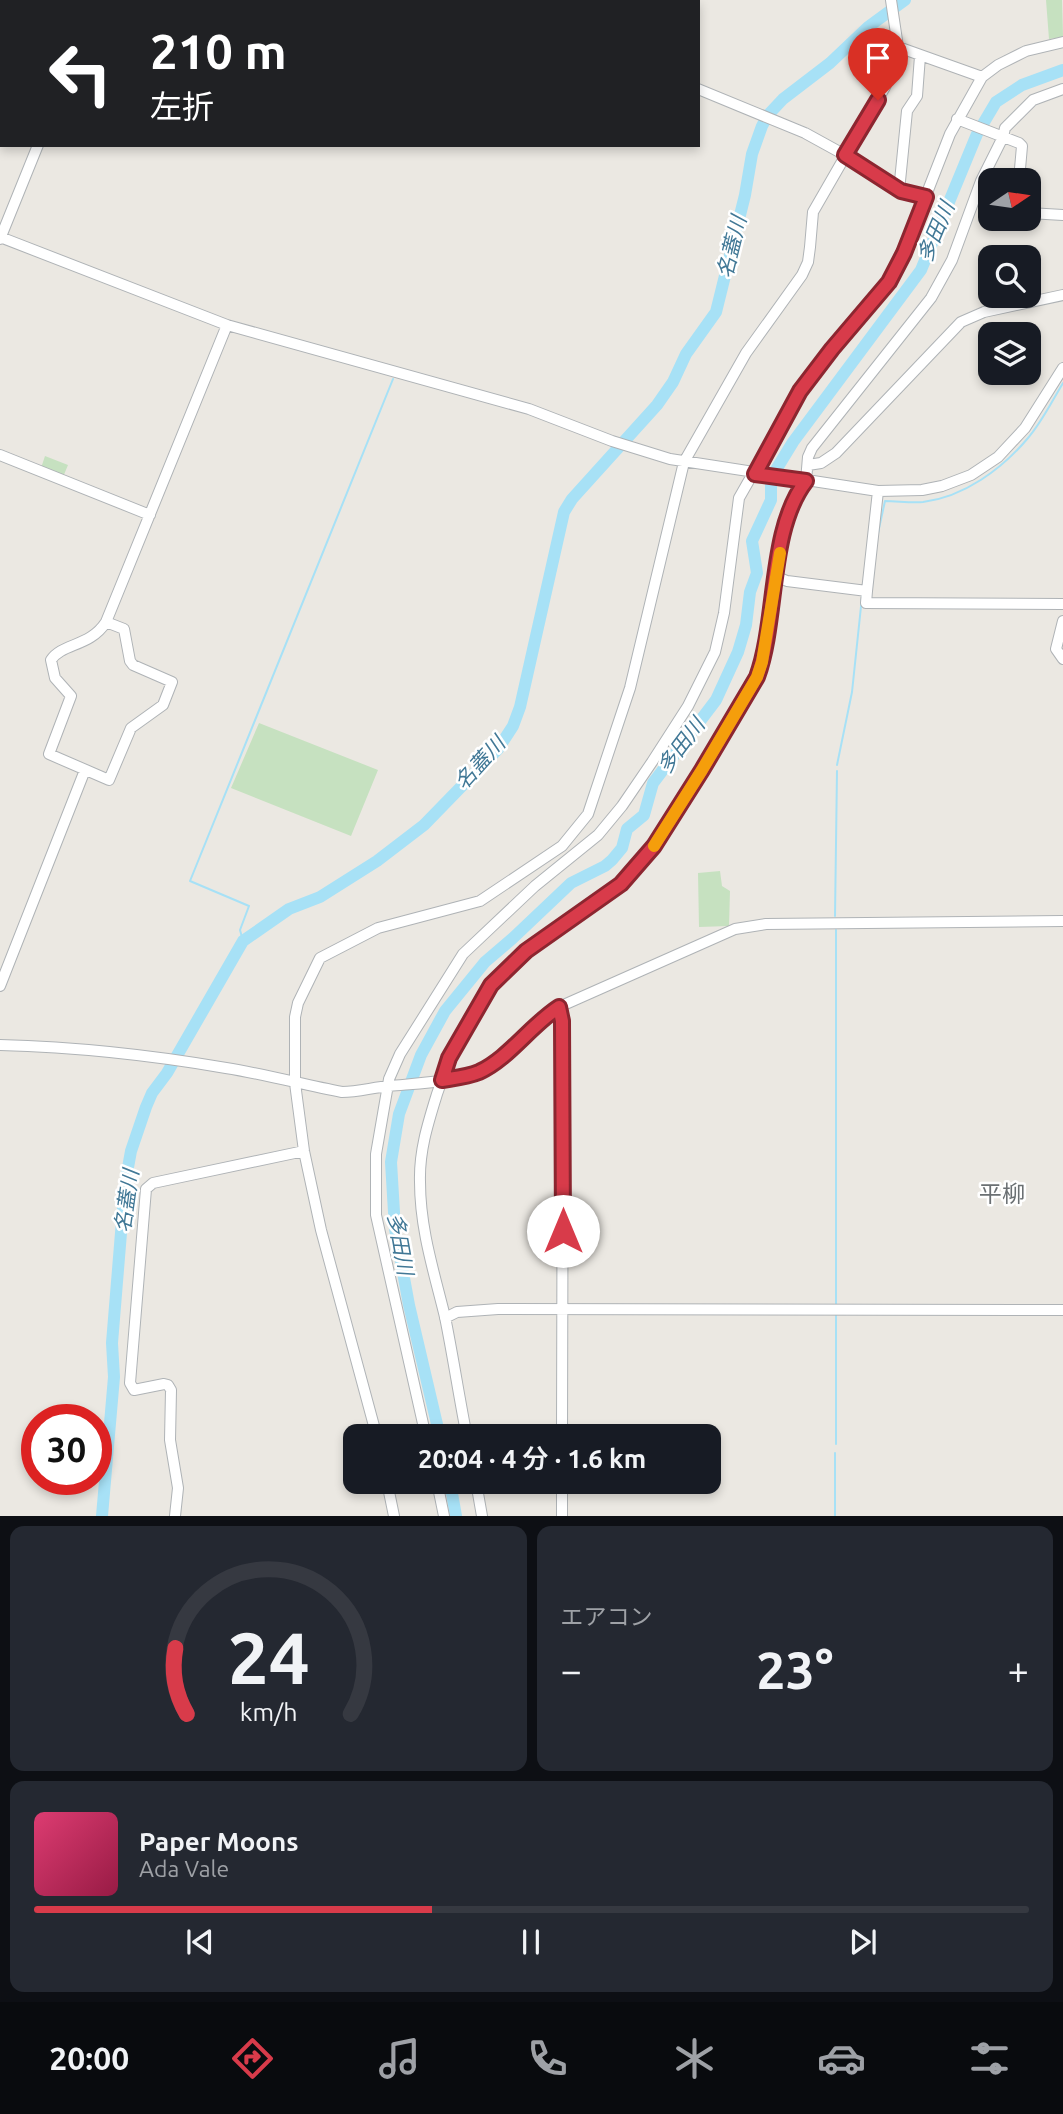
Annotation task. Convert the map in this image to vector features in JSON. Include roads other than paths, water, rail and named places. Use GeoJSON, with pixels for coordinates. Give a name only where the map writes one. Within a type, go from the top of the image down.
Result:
{"type":"FeatureCollection","features":[{"type":"Feature","properties":{"kind":"street"},"geometry":{"type":"LineString","coordinates":[[891,1],[898,47],[982,77]]}},
{"type":"Feature","properties":{"kind":"street"},"geometry":{"type":"LineString","coordinates":[[423,1424],[376,1215],[376,1154],[391,1086],[389,1079],[400,1054],[463,954],[526,894],[598,835],[622,806],[688,706],[715,652],[724,613],[739,498],[757,474],[800,391],[889,282],[904,253],[959,120],[982,77],[998,65],[1026,51],[1063,42]]}},
{"type":"Feature","properties":{"kind":"street"},"geometry":{"type":"LineString","coordinates":[[373,1424],[321,1230],[304,1151],[295,1083],[296,1011],[320,958],[378,928],[480,901],[562,846],[588,814],[630,688],[684,463],[746,354],[802,275],[808,262],[813,212],[885,87],[902,50]]}},
{"type":"Feature","properties":{"kind":"street"},"geometry":{"type":"LineString","coordinates":[[897,187],[905,145],[907,111],[917,96],[920,57]]}},
{"type":"Feature","properties":{"kind":"street"},"geometry":{"type":"LineString","coordinates":[[465,1424],[445,1318],[429,1260],[421,1214],[419,1179],[426,1124],[439,1080],[491,985],[526,951],[621,884],[654,846],[702,770],[757,677],[788,515],[812,448],[931,298],[952,260],[981,181],[1005,128],[1033,100],[1063,89]]}},
{"type":"Feature","properties":{"kind":"street"},"geometry":{"type":"LineString","coordinates":[[700,90],[805,133],[901,191],[926,197]]}},
{"type":"Feature","properties":{"kind":"street"},"geometry":{"type":"LineString","coordinates":[[959,120],[1019,143],[1020,168]]}},
{"type":"Feature","properties":{"kind":"street"},"geometry":{"type":"LineString","coordinates":[[37,147],[0,238],[227,325],[508,402],[612,441],[684,463],[878,491],[922,490],[942,486],[971,475],[998,457],[1025,428],[1063,368]]}},
{"type":"Feature","properties":{"kind":"street"},"geometry":{"type":"LineString","coordinates":[[1041,214],[1063,215]]}},
{"type":"Feature","properties":{"kind":"street"},"geometry":{"type":"LineString","coordinates":[[808,465],[821,463],[836,453],[961,322],[984,313],[1063,295]]}},
{"type":"Feature","properties":{"kind":"street"},"geometry":{"type":"LineString","coordinates":[[106,622],[124,629],[128,657],[133,665],[172,682],[163,705],[131,728],[111,778],[106,779],[50,754],[71,696],[55,678],[51,660],[58,653],[94,637],[106,622],[227,325]]}},
{"type":"Feature","properties":{"kind":"street"},"geometry":{"type":"LineString","coordinates":[[0,456],[150,515]]}},
{"type":"Feature","properties":{"kind":"street"},"geometry":{"type":"LineString","coordinates":[[878,491],[866,603],[1063,604]]}},
{"type":"Feature","properties":{"kind":"street"},"geometry":{"type":"LineString","coordinates":[[775,576],[787,581],[867,591]]}},
{"type":"Feature","properties":{"kind":"street"},"geometry":{"type":"LineString","coordinates":[[1063,621],[1056,649],[1063,659]]}},
{"type":"Feature","properties":{"kind":"street"},"geometry":{"type":"LineString","coordinates":[[0,986],[85,770]]}},
{"type":"Feature","properties":{"kind":"street"},"geometry":{"type":"LineString","coordinates":[[0,1045],[64,1048],[181,1061],[229,1068],[342,1092],[361,1092],[464,1077],[491,1065],[559,1007],[715,937],[752,925],[1063,921]]}},
{"type":"Feature","properties":{"kind":"street"},"geometry":{"type":"LineString","coordinates":[[559,1007],[562,1021],[562,1424]]}},
{"type":"Feature","properties":{"kind":"street"},"geometry":{"type":"LineString","coordinates":[[175,1516],[177,1476],[170,1440],[171,1390],[164,1384],[134,1390],[130,1383],[146,1189],[153,1182],[304,1151]]}},
{"type":"Feature","properties":{"kind":"street"},"geometry":{"type":"LineString","coordinates":[[445,1318],[457,1312],[498,1309],[1063,1310]]}},
{"type":"Feature","properties":{"kind":"street"},"geometry":{"type":"LineString","coordinates":[[389,1494],[394,1516]]}},
{"type":"Feature","properties":{"kind":"street"},"geometry":{"type":"LineString","coordinates":[[439,1494],[444,1516]]}},
{"type":"Feature","properties":{"kind":"street"},"geometry":{"type":"LineString","coordinates":[[478,1494],[482,1516]]}},
{"type":"Feature","properties":{"kind":"street"},"geometry":{"type":"LineString","coordinates":[[562,1494],[562,1516]]}},
{"type":"Feature","properties":{"kind":"waterway","name":"名蓋川"},"geometry":{"type":"LineString","coordinates":[[102,1516],[114,1377],[112,1343],[125,1184],[131,1151],[152,1093],[167,1073],[243,941],[289,909],[320,897],[377,861],[424,825],[498,749],[513,726],[520,707],[564,512],[572,499],[657,405],[673,382],[686,354],[716,312],[745,195],[752,154],[762,126],[783,99],[830,63],[868,27],[905,0]]}},
{"type":"Feature","properties":{"kind":"waterway","name":"多田川"},"geometry":{"type":"LineString","coordinates":[[437,1424],[409,1305],[395,1229],[391,1162],[399,1114],[421,1055],[445,1011],[485,962],[571,883],[612,860],[622,848],[627,829],[644,815],[653,783],[716,700],[738,652],[746,625],[750,592],[757,573],[752,541],[771,500],[771,478],[793,442],[921,270],[977,134],[996,102],[1022,85],[1063,70]]}},
{"type":"Feature","properties":{"kind":"waterway"},"geometry":{"type":"LineString","coordinates":[[243,941],[240,930],[249,906],[190,881],[393,379]]}},
{"type":"Feature","properties":{"kind":"waterway"},"geometry":{"type":"LineString","coordinates":[[878,533],[885,501],[918,502],[938,499],[967,488],[994,471],[1033,432],[1063,383]]}},
{"type":"Feature","properties":{"kind":"waterway"},"geometry":{"type":"LineString","coordinates":[[837,765],[852,692],[862,597]]}},
{"type":"Feature","properties":{"kind":"waterway"},"geometry":{"type":"LineString","coordinates":[[835,916],[837,771]]}},
{"type":"Feature","properties":{"kind":"waterway"},"geometry":{"type":"LineString","coordinates":[[836,930],[836,1306]]}},
{"type":"Feature","properties":{"kind":"waterway"},"geometry":{"type":"LineString","coordinates":[[836,1315],[836,1444]]}},
{"type":"Feature","properties":{"kind":"waterway"},"geometry":{"type":"LineString","coordinates":[[835,1453],[835,1516]]}},
{"type":"Feature","properties":{"kind":"waterway","name":"多田川"},"geometry":{"type":"LineString","coordinates":[[452,1494],[456,1516]]}},
{"type":"Feature","properties":{"kind":"district","name":"平柳"},"geometry":{"type":"Point","coordinates":[1002,1194]}}]}
